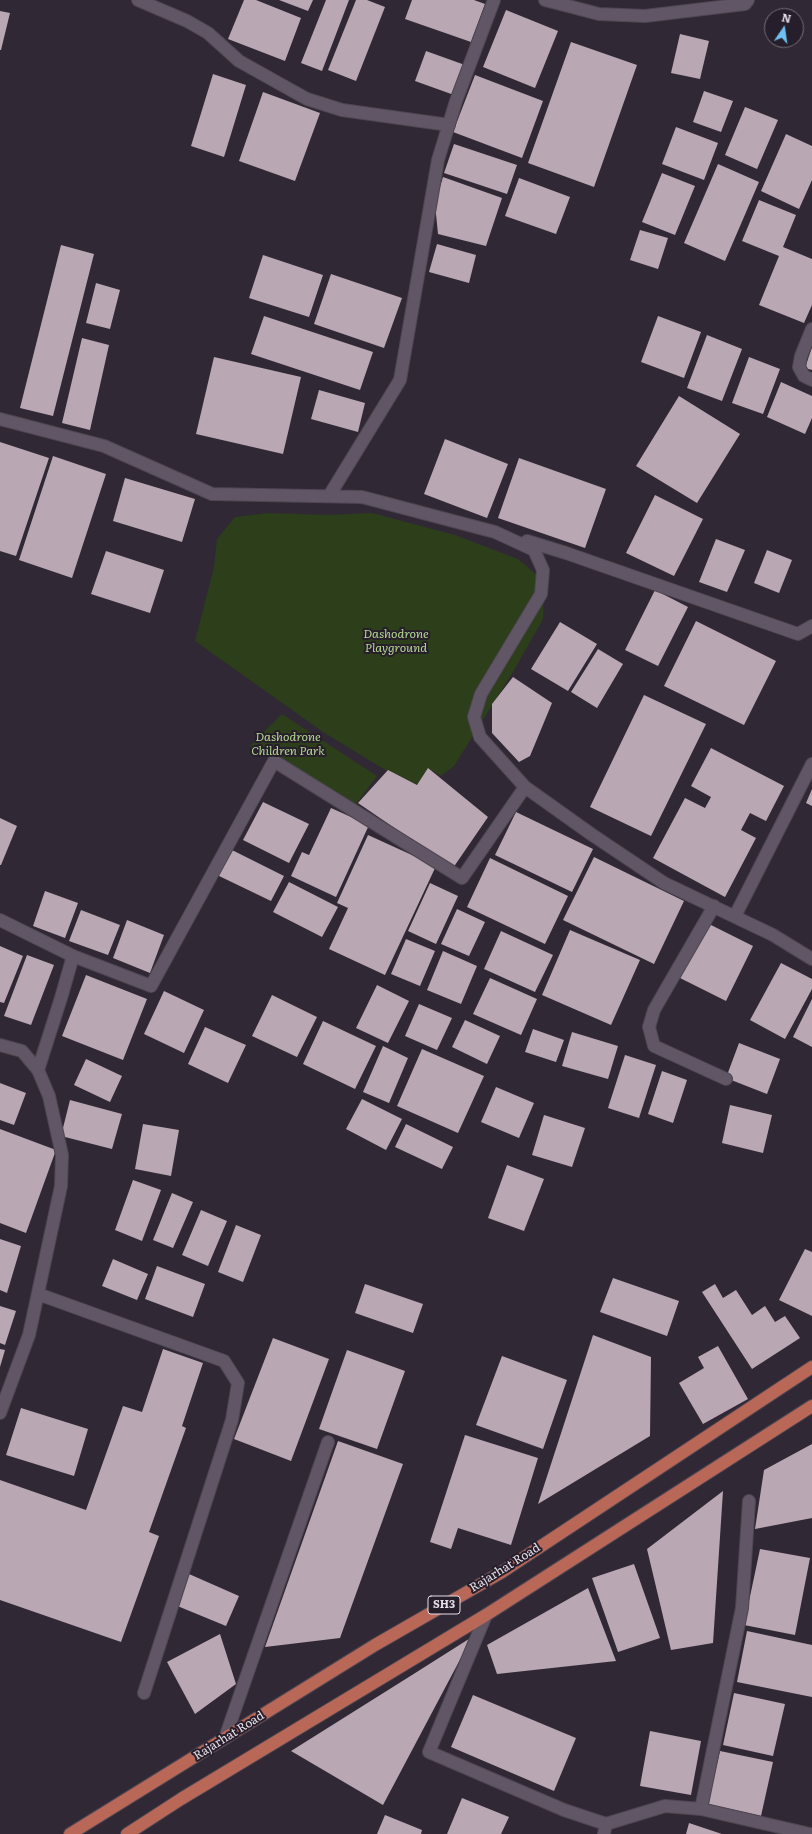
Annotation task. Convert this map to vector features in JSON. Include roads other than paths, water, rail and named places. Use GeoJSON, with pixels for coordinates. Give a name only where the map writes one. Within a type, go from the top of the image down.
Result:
{"type":"FeatureCollection","features":[{"type":"Feature","properties":{"kind":"main road","name":"Rajarhat Road"},"geometry":{"type":"LineString","coordinates":[[70,1834],[375,1645],[502,1572],[812,1367]]}},
{"type":"Feature","properties":{"kind":"main road","name":"SH3"},"geometry":{"type":"LineString","coordinates":[[127,1834],[188,1795],[486,1615],[812,1406]]}},
{"type":"Feature","properties":{"kind":"street"},"geometry":{"type":"LineString","coordinates":[[138,0],[187,21],[208,33],[239,61],[307,99],[342,110],[449,125]]}},
{"type":"Feature","properties":{"kind":"street"},"geometry":{"type":"LineString","coordinates":[[329,496],[400,380],[438,160],[494,0]]}},
{"type":"Feature","properties":{"kind":"street"},"geometry":{"type":"LineString","coordinates":[[545,0],[599,14],[645,16],[745,4],[748,0]]}},
{"type":"Feature","properties":{"kind":"street"},"geometry":{"type":"LineString","coordinates":[[812,329],[801,356],[799,367],[804,376],[812,380]]}},
{"type":"Feature","properties":{"kind":"street"},"geometry":{"type":"LineString","coordinates":[[0,419],[104,446],[212,494],[362,497],[566,552],[798,634],[812,626]]}},
{"type":"Feature","properties":{"kind":"street"},"geometry":{"type":"LineString","coordinates":[[495,532],[534,550],[543,570],[541,594],[482,694],[474,717],[480,737],[525,787],[664,883],[773,935],[812,959]]}},
{"type":"Feature","properties":{"kind":"street"},"geometry":{"type":"LineString","coordinates":[[0,920],[72,956],[151,986],[274,760],[462,878],[525,787]]}},
{"type":"Feature","properties":{"kind":"street"},"geometry":{"type":"LineString","coordinates":[[735,916],[812,764]]}},
{"type":"Feature","properties":{"kind":"street"},"geometry":{"type":"LineString","coordinates":[[714,906],[654,1010],[649,1027],[654,1046],[726,1079]]}},
{"type":"Feature","properties":{"kind":"street"},"geometry":{"type":"LineString","coordinates":[[38,1070],[61,998],[72,956]]}},
{"type":"Feature","properties":{"kind":"street"},"geometry":{"type":"LineString","coordinates":[[0,1045],[22,1051],[38,1070],[49,1096],[62,1155],[61,1186],[29,1335],[0,1413]]}},
{"type":"Feature","properties":{"kind":"street"},"geometry":{"type":"LineString","coordinates":[[38,1294],[224,1361],[238,1383],[232,1420],[144,1693]]}},
{"type":"Feature","properties":{"kind":"street"},"geometry":{"type":"LineString","coordinates":[[225,1738],[328,1442]]}},
{"type":"Feature","properties":{"kind":"street"},"geometry":{"type":"LineString","coordinates":[[701,1809],[742,1608],[749,1501]]}},
{"type":"Feature","properties":{"kind":"street"},"geometry":{"type":"LineString","coordinates":[[486,1615],[429,1752],[605,1829],[665,1806],[701,1809],[810,1834]]}},
{"type":"Feature","properties":{"kind":"park label","name":"Dashodrone Playground"},"geometry":{"type":"Point","coordinates":[396,641]}},
{"type":"Feature","properties":{"kind":"park label","name":"Dashodrone Children Park"},"geometry":{"type":"Point","coordinates":[288,744]}}]}
